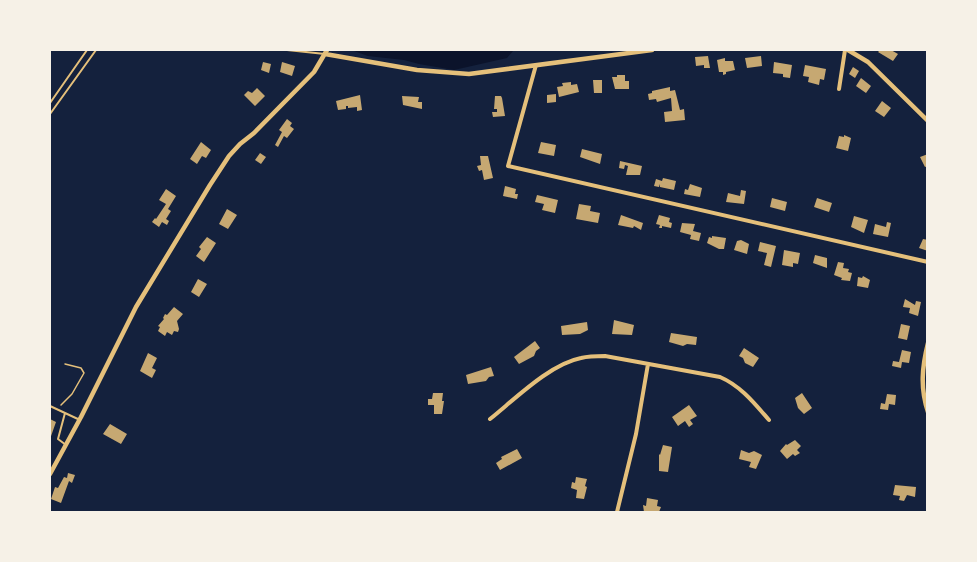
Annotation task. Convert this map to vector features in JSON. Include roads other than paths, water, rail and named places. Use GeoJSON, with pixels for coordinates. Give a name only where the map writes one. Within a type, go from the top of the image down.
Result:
{"type":"FeatureCollection","features":[{"type":"Feature","properties":{"kind":"street"},"geometry":{"type":"LineString","coordinates":[[50,474],[80,420],[136,307],[215,177],[240,144],[254,133],[314,72],[326,52],[395,67],[450,73],[483,73],[652,50]]}},
{"type":"Feature","properties":{"kind":"street"},"geometry":{"type":"LineString","coordinates":[[839,89],[846,50],[868,62],[927,121]]}},
{"type":"Feature","properties":{"kind":"street"},"geometry":{"type":"LineString","coordinates":[[536,65],[508,166],[927,262]]}},
{"type":"Feature","properties":{"kind":"street"},"geometry":{"type":"LineString","coordinates":[[927,343],[922,382],[927,411]]}},
{"type":"Feature","properties":{"kind":"street"},"geometry":{"type":"LineString","coordinates":[[490,419],[542,379],[571,361],[581,358],[605,357],[712,375],[726,380],[748,396],[769,420]]}},
{"type":"Feature","properties":{"kind":"street"},"geometry":{"type":"LineString","coordinates":[[616,513],[636,434],[648,364]]}},
{"type":"Feature","properties":{"kind":"lane"},"geometry":{"type":"LineString","coordinates":[[50,103],[87,50]]}},
{"type":"Feature","properties":{"kind":"lane"},"geometry":{"type":"LineString","coordinates":[[50,114],[96,50]]}},
{"type":"Feature","properties":{"kind":"lane"},"geometry":{"type":"LineString","coordinates":[[287,50],[326,52]]}},
{"type":"Feature","properties":{"kind":"lane"},"geometry":{"type":"LineString","coordinates":[[51,406],[80,420]]}},
{"type":"Feature","properties":{"kind":"lane"},"geometry":{"type":"LineString","coordinates":[[65,413],[58,439],[66,445]]}},
{"type":"Feature","properties":{"kind":"water"},"geometry":{"type":"Polygon","coordinates":[[[351,50],[513,51],[507,58],[454,70],[404,60],[368,56],[351,50]]]}}]}
